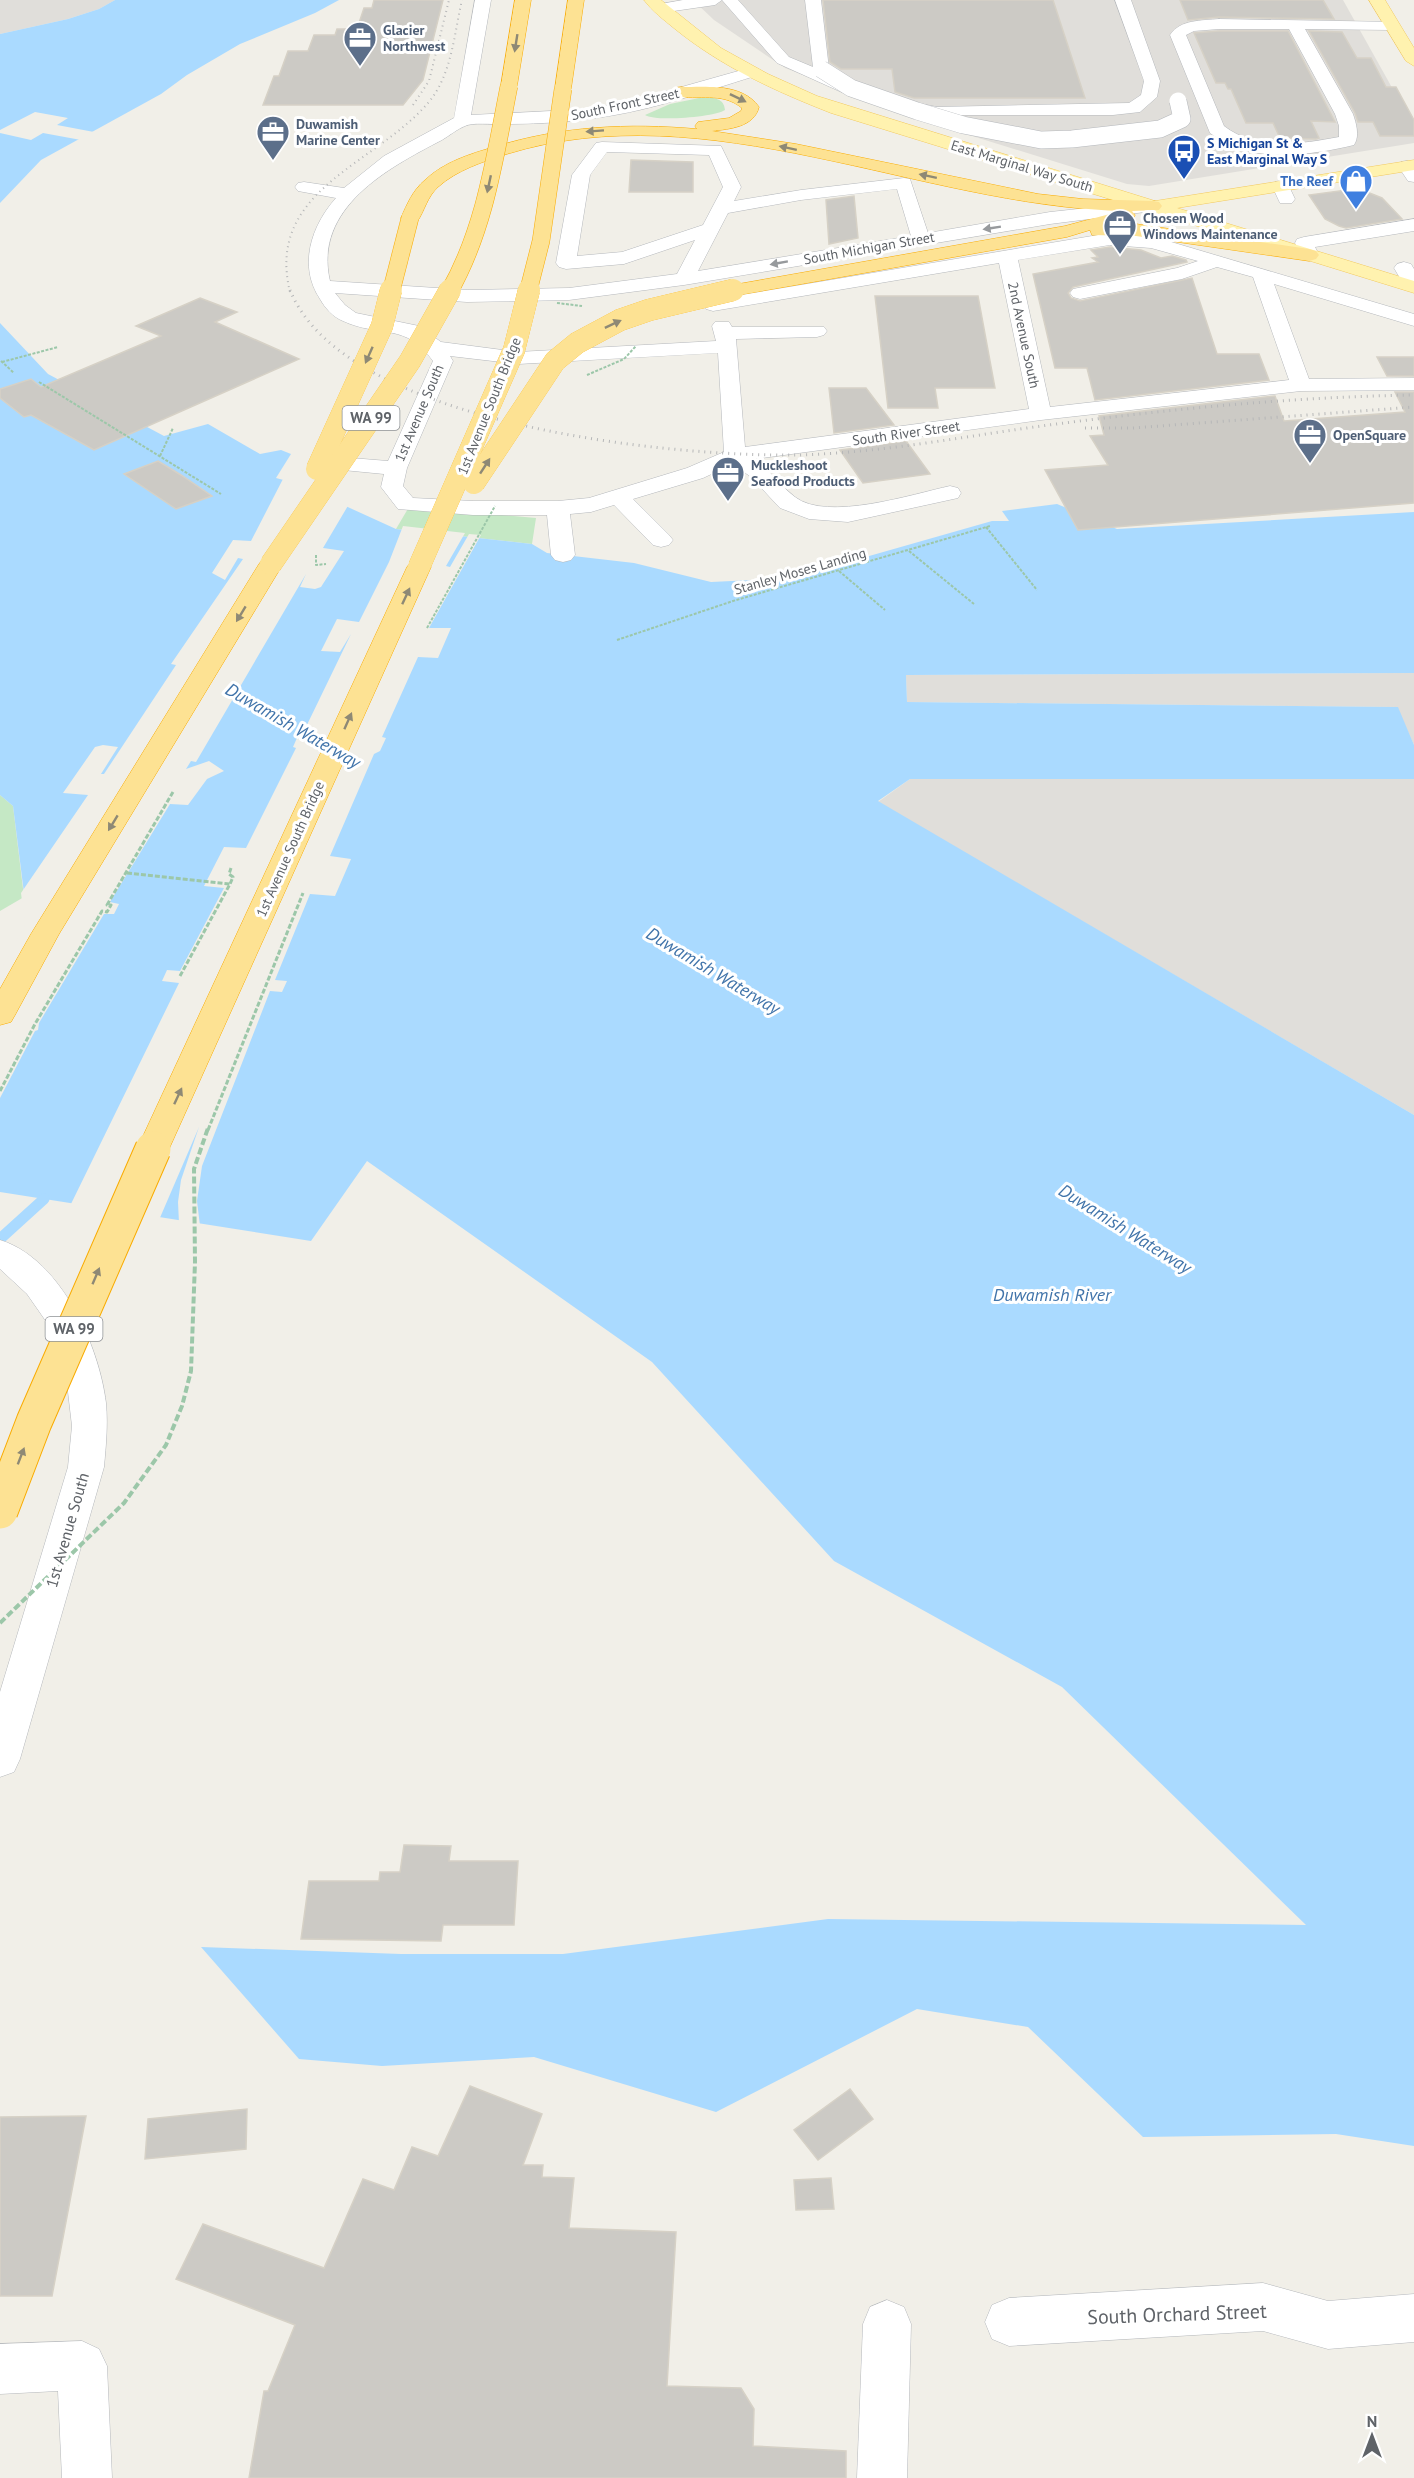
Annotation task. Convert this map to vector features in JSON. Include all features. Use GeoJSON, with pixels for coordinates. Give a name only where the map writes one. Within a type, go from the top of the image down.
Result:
{"type":"FeatureCollection","features":[{"type":"Feature","properties":{"kind":"highway","name":"WA 99"},"geometry":{"type":"LineString","coordinates":[[0,1015],[45,934],[272,564],[410,361],[455,282],[476,231],[487,194],[509,86],[523,0]]}},
{"type":"Feature","properties":{"kind":"highway","name":"1st Avenue South Bridge"},"geometry":{"type":"LineString","coordinates":[[0,1511],[34,1422],[112,1239],[419,567],[514,350],[541,241],[576,0]]}},
{"type":"Feature","properties":{"kind":"highway"},"geometry":{"type":"LineString","coordinates":[[667,130],[745,119],[751,112],[751,107],[745,100],[733,95],[719,92],[681,92]]}},
{"type":"Feature","properties":{"kind":"highway"},"geometry":{"type":"LineString","coordinates":[[272,564],[382,326],[416,199],[427,186],[449,171],[502,149],[562,134],[629,129],[667,130],[763,142],[1038,199],[1083,204],[1153,206]]}},
{"type":"Feature","properties":{"kind":"highway"},"geometry":{"type":"LineString","coordinates":[[419,567],[555,361],[577,343],[621,320],[674,302],[1067,231],[1153,206]]}},
{"type":"Feature","properties":{"kind":"highway"},"geometry":{"type":"LineString","coordinates":[[1067,231],[1136,230],[1310,255]]}},
{"type":"Feature","properties":{"kind":"main road"},"geometry":{"type":"LineString","coordinates":[[1377,0],[1391,25],[1409,44],[1414,61]]}},
{"type":"Feature","properties":{"kind":"main road","name":"East Marginal Way South"},"geometry":{"type":"LineString","coordinates":[[656,4],[690,34],[749,73],[787,91],[900,129],[1414,287]]}},
{"type":"Feature","properties":{"kind":"main road","name":"South Michigan Street"},"geometry":{"type":"LineString","coordinates":[[1153,206],[1284,193],[1412,169]]}},
{"type":"Feature","properties":{"kind":"street"},"geometry":{"type":"LineString","coordinates":[[321,286],[317,268],[323,233],[333,213],[347,194],[390,160],[450,129],[462,120],[483,0]]}},
{"type":"Feature","properties":{"kind":"street"},"geometry":{"type":"LineString","coordinates":[[656,4],[715,0]]}},
{"type":"Feature","properties":{"kind":"street"},"geometry":{"type":"LineString","coordinates":[[730,0],[783,60],[876,100],[936,112]]}},
{"type":"Feature","properties":{"kind":"street"},"geometry":{"type":"LineString","coordinates":[[813,0],[821,69],[851,88],[963,125],[1041,140],[1160,129],[1182,119],[1178,101],[1169,80],[1148,68]]}},
{"type":"Feature","properties":{"kind":"street"},"geometry":{"type":"LineString","coordinates":[[900,129],[936,112],[950,110],[1134,108],[1149,97],[1152,81],[1123,0]]}},
{"type":"Feature","properties":{"kind":"street"},"geometry":{"type":"LineString","coordinates":[[1295,25],[1344,114],[1348,126],[1348,141],[1265,149],[1248,146],[1223,136],[1216,129],[1178,35],[1184,29],[1219,24],[1391,25]]}},
{"type":"Feature","properties":{"kind":"street","name":"South Front Street"},"geometry":{"type":"LineString","coordinates":[[462,120],[556,118],[592,113],[749,73]]}},
{"type":"Feature","properties":{"kind":"street"},"geometry":{"type":"LineString","coordinates":[[710,229],[624,258],[566,263],[581,175],[602,147],[715,150],[732,187],[684,279],[713,304],[726,339],[735,455],[759,472],[788,503],[809,512],[848,516],[950,493]]}},
{"type":"Feature","properties":{"kind":"street"},"geometry":{"type":"LineString","coordinates":[[720,209],[801,195],[904,183],[921,239]]}},
{"type":"Feature","properties":{"kind":"street"},"geometry":{"type":"LineString","coordinates":[[304,187],[347,194]]}},
{"type":"Feature","properties":{"kind":"street","name":"South Michigan Street"},"geometry":{"type":"LineString","coordinates":[[321,286],[467,296],[581,293],[684,279],[1050,218],[1153,206]]}},
{"type":"Feature","properties":{"kind":"street"},"geometry":{"type":"LineString","coordinates":[[1310,255],[1305,243],[1389,238],[1414,225]]}},
{"type":"Feature","properties":{"kind":"street","name":"South Michigan Street"},"geometry":{"type":"LineString","coordinates":[[713,304],[1084,241],[1132,240],[1176,248],[1217,260]]}},
{"type":"Feature","properties":{"kind":"street","name":"2nd Avenue South"},"geometry":{"type":"LineString","coordinates":[[1007,255],[1041,414]]}},
{"type":"Feature","properties":{"kind":"street"},"geometry":{"type":"LineString","coordinates":[[1080,293],[1182,273],[1217,260],[1414,320]]}},
{"type":"Feature","properties":{"kind":"street"},"geometry":{"type":"LineString","coordinates":[[1404,268],[1414,287]]}},
{"type":"Feature","properties":{"kind":"street"},"geometry":{"type":"LineString","coordinates":[[1261,274],[1301,385]]}},
{"type":"Feature","properties":{"kind":"street","name":"1st Avenue South"},"geometry":{"type":"LineString","coordinates":[[321,286],[339,311],[348,317],[420,333],[436,348],[444,361],[396,468],[392,487],[406,504]]}},
{"type":"Feature","properties":{"kind":"street"},"geometry":{"type":"LineString","coordinates":[[436,348],[518,358],[817,331]]}},
{"type":"Feature","properties":{"kind":"street","name":"South River Street"},"geometry":{"type":"LineString","coordinates":[[406,504],[472,508],[558,508],[591,505],[695,473],[735,455],[1041,414],[1301,385],[1414,384]]}},
{"type":"Feature","properties":{"kind":"street"},"geometry":{"type":"LineString","coordinates":[[351,465],[396,468]]}},
{"type":"Feature","properties":{"kind":"street"},"geometry":{"type":"LineString","coordinates":[[619,498],[661,540]]}},
{"type":"Feature","properties":{"kind":"street"},"geometry":{"type":"LineString","coordinates":[[558,508],[563,555]]}},
{"type":"Feature","properties":{"kind":"street","name":"1st Avenue South"},"geometry":{"type":"LineString","coordinates":[[0,1252],[13,1259],[38,1283],[70,1330],[84,1376],[90,1428],[86,1467],[0,1759]]}},
{"type":"Feature","properties":{"kind":"street","name":"South Orchard Street"},"geometry":{"type":"LineString","coordinates":[[1009,2322],[1263,2307],[1328,2325],[1414,2318]]}},
{"type":"Feature","properties":{"kind":"street"},"geometry":{"type":"LineString","coordinates":[[882,2478],[887,2324]]}},
{"type":"Feature","properties":{"kind":"street"},"geometry":{"type":"LineString","coordinates":[[0,2369],[82,2366],[87,2478]]}},
{"type":"Feature","properties":{"kind":"path"},"geometry":{"type":"LineString","coordinates":[[1,362],[58,347]]}},
{"type":"Feature","properties":{"kind":"path"},"geometry":{"type":"LineString","coordinates":[[1,362],[14,373]]}},
{"type":"Feature","properties":{"kind":"path"},"geometry":{"type":"LineString","coordinates":[[39,382],[221,494]]}},
{"type":"Feature","properties":{"kind":"path"},"geometry":{"type":"LineString","coordinates":[[160,456],[173,428]]}},
{"type":"Feature","properties":{"kind":"path","name":"Stanley Moses Landing"},"geometry":{"type":"LineString","coordinates":[[617,640],[734,601],[988,527],[1036,590]]}},
{"type":"Feature","properties":{"kind":"path"},"geometry":{"type":"LineString","coordinates":[[908,550],[974,604]]}},
{"type":"Feature","properties":{"kind":"path"},"geometry":{"type":"LineString","coordinates":[[838,570],[885,610]]}},
{"type":"Feature","properties":{"kind":"path"},"geometry":{"type":"LineString","coordinates":[[127,873],[127,868],[173,792]]}},
{"type":"Feature","properties":{"kind":"path"},"geometry":{"type":"LineString","coordinates":[[180,975],[230,884],[233,877],[229,874],[231,868]]}},
{"type":"Feature","properties":{"kind":"path"},"geometry":{"type":"LineString","coordinates":[[0,1091],[35,1024],[102,911],[107,912],[111,906],[107,904],[122,876],[127,873],[230,884]]}},
{"type":"Feature","properties":{"kind":"path","name":"1st Avenue South Bridge"},"geometry":{"type":"LineString","coordinates":[[0,1623],[124,1503],[166,1445],[182,1406],[191,1371],[195,1262],[194,1169],[213,1115],[303,892]]}},
{"type":"Feature","properties":{"kind":"shaded area"},"geometry":{"type":"Polygon","coordinates":[[[0,0],[115,0],[99,9],[68,19],[0,34],[0,0]]]}},
{"type":"Feature","properties":{"kind":"shaded area"},"geometry":{"type":"Polygon","coordinates":[[[693,0],[1343,0],[1414,127],[1414,143],[1149,186],[1127,184],[911,117],[785,68],[714,20],[693,0]]]}},
{"type":"Feature","properties":{"kind":"shaded area"},"geometry":{"type":"Polygon","coordinates":[[[1414,673],[1414,745],[1397,707],[907,702],[906,675],[1414,673]]]}},
{"type":"Feature","properties":{"kind":"shaded area"},"geometry":{"type":"Polygon","coordinates":[[[910,779],[1414,779],[1414,1115],[878,802],[910,779]]]}},
{"type":"Feature","properties":{"kind":"green space"},"geometry":{"type":"Polygon","coordinates":[[[704,97],[721,101],[725,110],[710,115],[685,118],[660,118],[645,115],[670,104],[704,97]]]}},
{"type":"Feature","properties":{"kind":"green space"},"geometry":{"type":"Polygon","coordinates":[[[409,507],[536,518],[532,544],[396,529],[409,507]]]}},
{"type":"Feature","properties":{"kind":"green space"},"geometry":{"type":"Polygon","coordinates":[[[0,795],[13,806],[24,897],[0,911],[0,795]]]}},
{"type":"Feature","properties":{"kind":"water"},"geometry":{"type":"Polygon","coordinates":[[[115,0],[339,0],[315,13],[240,44],[187,75],[161,94],[41,160],[0,203],[0,34],[68,19],[99,9],[115,0]]]}},
{"type":"Feature","properties":{"kind":"water","name":"Duwamish River"},"geometry":{"type":"Polygon","coordinates":[[[0,323],[48,374],[164,436],[208,424],[260,454],[281,450],[291,454],[276,478],[295,483],[396,529],[532,544],[547,553],[634,563],[711,582],[792,578],[992,521],[1009,521],[1002,511],[1057,504],[1117,529],[1414,512],[1414,673],[906,675],[907,702],[1398,707],[1414,745],[1414,779],[910,779],[878,801],[1414,1115],[1414,2146],[1336,2134],[1143,2137],[1028,2027],[917,2009],[716,2112],[534,2057],[382,2066],[299,2059],[201,1947],[401,1954],[563,1954],[828,1919],[1306,1925],[1062,1687],[834,1561],[652,1362],[367,1161],[311,1241],[0,1192],[0,979],[28,925],[13,806],[0,795],[0,323]]]}},
{"type":"Feature","properties":{"kind":"pier"},"geometry":{"type":"Polygon","coordinates":[[[35,112],[68,118],[57,125],[94,132],[81,140],[43,133],[31,140],[0,133],[0,130],[35,112]]]}},
{"type":"Feature","properties":{"kind":"pier"},"geometry":{"type":"Polygon","coordinates":[[[284,477],[349,504],[323,548],[344,551],[321,587],[315,589],[300,587],[306,574],[196,762],[191,761],[186,769],[209,761],[224,771],[207,779],[188,805],[170,804],[110,902],[119,904],[114,914],[104,914],[39,1023],[38,1030],[35,1031],[0,1098],[0,972],[25,925],[21,893],[88,795],[63,793],[95,747],[103,745],[118,747],[101,774],[104,774],[176,665],[171,664],[243,559],[238,558],[225,580],[212,573],[233,540],[251,541],[284,477]]]}},
{"type":"Feature","properties":{"kind":"pier"},"geometry":{"type":"Polygon","coordinates":[[[403,526],[465,533],[446,566],[450,567],[469,534],[481,535],[429,628],[451,628],[438,658],[418,657],[382,737],[386,738],[380,751],[374,754],[330,856],[351,859],[335,896],[310,894],[275,980],[287,981],[282,992],[270,991],[202,1166],[197,1201],[200,1226],[179,1223],[178,1202],[181,1180],[199,1127],[159,1220],[70,1206],[179,983],[162,981],[167,970],[180,971],[224,888],[204,886],[224,847],[246,848],[296,748],[293,747],[300,731],[304,731],[351,634],[340,652],[321,651],[337,619],[359,622],[389,562],[403,526]]]}},
{"type":"Feature","properties":{"kind":"building"},"geometry":{"type":"Polygon","coordinates":[[[374,0],[443,0],[423,80],[403,105],[263,105],[274,76],[279,76],[288,51],[308,51],[314,35],[335,35],[337,29],[357,29],[364,8],[372,8],[374,0]]]}},
{"type":"Feature","properties":{"kind":"building"},"geometry":{"type":"Polygon","coordinates":[[[823,0],[1053,0],[1085,98],[914,98],[895,92],[892,69],[841,69],[830,62],[823,0]]]}},
{"type":"Feature","properties":{"kind":"building"},"geometry":{"type":"Polygon","coordinates":[[[1180,0],[1323,0],[1334,19],[1219,17],[1188,20],[1180,0]]]}},
{"type":"Feature","properties":{"kind":"building"},"geometry":{"type":"Polygon","coordinates":[[[1288,31],[1335,122],[1311,121],[1319,138],[1316,139],[1280,138],[1273,123],[1246,123],[1231,89],[1228,89],[1225,83],[1216,83],[1194,33],[1288,31]]]}},
{"type":"Feature","properties":{"kind":"building"},"geometry":{"type":"Polygon","coordinates":[[[1309,31],[1342,32],[1357,58],[1371,58],[1386,87],[1396,87],[1414,120],[1414,136],[1380,136],[1373,122],[1358,122],[1309,31]]]}},
{"type":"Feature","properties":{"kind":"building"},"geometry":{"type":"Polygon","coordinates":[[[631,160],[693,162],[693,192],[629,192],[631,160]]]}},
{"type":"Feature","properties":{"kind":"building","name":"The Reef"},"geometry":{"type":"Polygon","coordinates":[[[1347,190],[1367,192],[1382,198],[1402,219],[1346,228],[1325,219],[1309,195],[1347,190]]]}},
{"type":"Feature","properties":{"kind":"building"},"geometry":{"type":"Polygon","coordinates":[[[854,196],[858,238],[829,244],[826,200],[854,196]]]}},
{"type":"Feature","properties":{"kind":"building"},"geometry":{"type":"Polygon","coordinates":[[[1110,247],[1141,250],[1161,258],[1172,256],[1187,262],[1073,287],[1068,293],[1071,298],[1080,301],[1192,278],[1217,354],[1259,354],[1269,380],[1095,400],[1087,368],[1055,368],[1033,274],[1098,262],[1092,258],[1098,257],[1091,250],[1110,247]]]}},
{"type":"Feature","properties":{"kind":"building"},"geometry":{"type":"Polygon","coordinates":[[[875,296],[978,296],[995,388],[935,388],[938,408],[888,408],[875,296]]]}},
{"type":"Feature","properties":{"kind":"building"},"geometry":{"type":"Polygon","coordinates":[[[200,298],[237,312],[215,322],[299,359],[94,450],[31,415],[24,417],[0,398],[0,389],[31,379],[41,387],[161,336],[136,326],[200,298]]]}},
{"type":"Feature","properties":{"kind":"building"},"geometry":{"type":"Polygon","coordinates":[[[1377,357],[1414,357],[1414,376],[1387,376],[1377,357]]]}},
{"type":"Feature","properties":{"kind":"building"},"geometry":{"type":"Polygon","coordinates":[[[829,388],[866,388],[894,425],[834,433],[829,388]]]}},
{"type":"Feature","properties":{"kind":"building"},"geometry":{"type":"Polygon","coordinates":[[[1395,392],[1414,392],[1414,503],[1078,530],[1045,470],[1108,465],[1090,436],[1104,435],[1099,416],[1275,396],[1284,421],[1405,412],[1395,392]]]}},
{"type":"Feature","properties":{"kind":"building"},"geometry":{"type":"Polygon","coordinates":[[[906,441],[930,474],[863,483],[840,450],[906,441]]]}},
{"type":"Feature","properties":{"kind":"building"},"geometry":{"type":"Polygon","coordinates":[[[158,461],[212,496],[176,509],[124,474],[158,461]]]}},
{"type":"Feature","properties":{"kind":"building"},"geometry":{"type":"Polygon","coordinates":[[[404,1845],[451,1846],[449,1861],[518,1861],[514,1925],[443,1925],[441,1941],[301,1939],[309,1881],[379,1881],[380,1872],[400,1872],[404,1845]]]}},
{"type":"Feature","properties":{"kind":"building"},"geometry":{"type":"Polygon","coordinates":[[[470,2086],[542,2114],[523,2165],[543,2165],[542,2177],[574,2178],[569,2228],[676,2232],[667,2386],[741,2388],[754,2409],[753,2446],[846,2451],[846,2478],[249,2478],[264,2391],[268,2391],[295,2325],[176,2279],[203,2224],[324,2268],[363,2179],[394,2190],[412,2147],[438,2156],[470,2086]]]}},
{"type":"Feature","properties":{"kind":"building"},"geometry":{"type":"Polygon","coordinates":[[[850,2089],[873,2119],[818,2160],[794,2130],[850,2089]]]}},
{"type":"Feature","properties":{"kind":"building"},"geometry":{"type":"Polygon","coordinates":[[[247,2109],[246,2149],[145,2159],[148,2119],[247,2109]]]}},
{"type":"Feature","properties":{"kind":"building"},"geometry":{"type":"Polygon","coordinates":[[[86,2116],[52,2296],[0,2296],[0,2117],[86,2116]]]}},
{"type":"Feature","properties":{"kind":"building"},"geometry":{"type":"Polygon","coordinates":[[[831,2178],[834,2209],[796,2210],[794,2180],[831,2178]]]}},
{"type":"Feature","properties":{"kind":"waterway"},"geometry":{"type":"LineString","coordinates":[[0,1239],[44,1199]]}},
{"type":"Feature","properties":{"kind":"railway"},"geometry":{"type":"LineString","coordinates":[[413,105],[429,81],[449,0]]}},
{"type":"Feature","properties":{"kind":"railway"},"geometry":{"type":"LineString","coordinates":[[290,292],[287,257],[294,228],[309,204],[330,182],[406,125],[428,103],[436,92],[447,67],[462,0]]}},
{"type":"Feature","properties":{"kind":"railway"},"geometry":{"type":"LineString","coordinates":[[290,290],[322,336],[374,373],[441,402],[516,424],[595,439],[672,449],[741,454],[829,454],[892,448],[1049,425],[1185,409],[1323,398],[1414,395]]}},
{"type":"Feature","properties":{"kind":"railway"},"geometry":{"type":"LineString","coordinates":[[1085,428],[1133,428],[1414,407]]}},
{"type":"Feature","properties":{"kind":"place","name":"Glacier Northwest"},"geometry":{"type":"Point","coordinates":[360,67]}},
{"type":"Feature","properties":{"kind":"place","name":"Duwamish Marine Center"},"geometry":{"type":"Point","coordinates":[273,161]}},
{"type":"Feature","properties":{"kind":"place","name":"S Michigan St & East Marginal Way S"},"geometry":{"type":"Point","coordinates":[1184,180]}},
{"type":"Feature","properties":{"kind":"place","name":"The Reef"},"geometry":{"type":"Point","coordinates":[1356,210]}},
{"type":"Feature","properties":{"kind":"place","name":"Chosen Wood Windows Maintenance"},"geometry":{"type":"Point","coordinates":[1120,255]}},
{"type":"Feature","properties":{"kind":"place","name":"OpenSquare"},"geometry":{"type":"Point","coordinates":[1310,464]}},
{"type":"Feature","properties":{"kind":"place","name":"Muckleshoot Seafood Products"},"geometry":{"type":"Point","coordinates":[728,502]}},
{"type":"Feature","properties":{"kind":"water label","name":"Duwamish Waterway"},"geometry":{"type":"Point","coordinates":[293,726]}},
{"type":"Feature","properties":{"kind":"water label","name":"Duwamish Waterway"},"geometry":{"type":"Point","coordinates":[713,971]}},
{"type":"Feature","properties":{"kind":"water label","name":"Duwamish Waterway"},"geometry":{"type":"Point","coordinates":[1125,1229]}}]}
